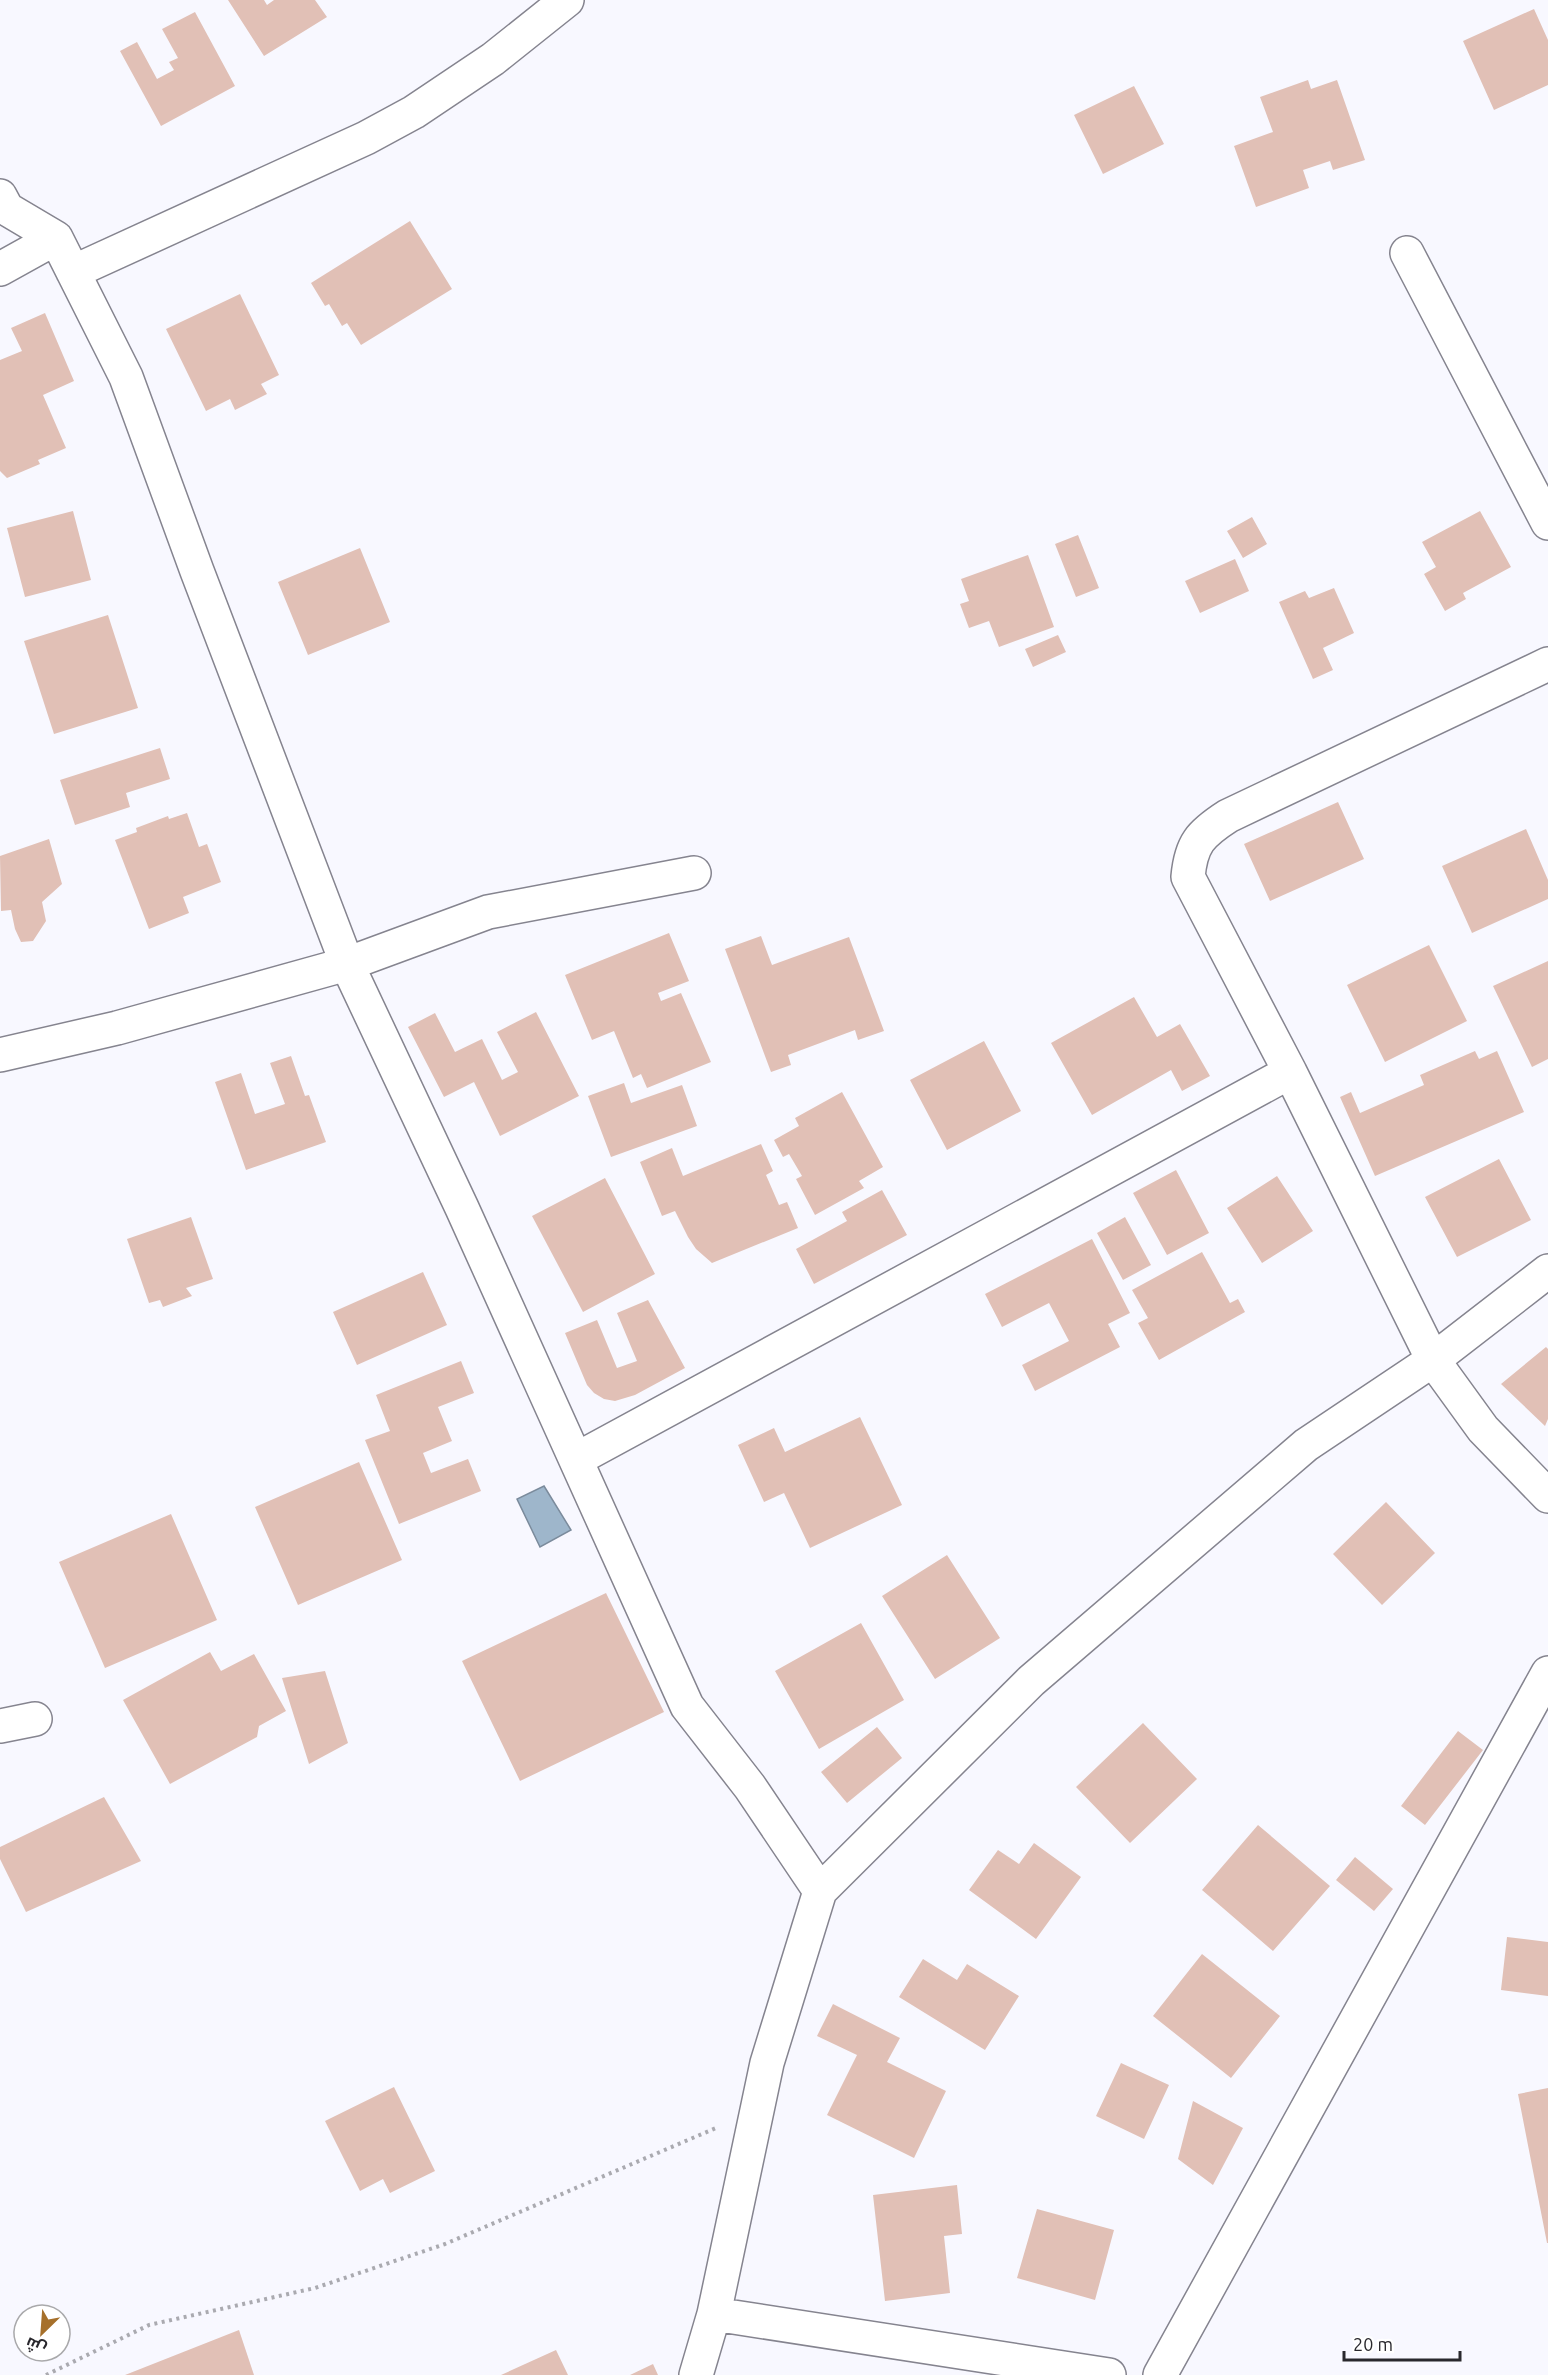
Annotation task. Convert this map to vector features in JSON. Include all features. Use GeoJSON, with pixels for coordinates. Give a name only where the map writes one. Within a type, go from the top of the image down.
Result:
{"type":"FeatureCollection","features":[{"type":"Feature","properties":{"kind":"street"},"geometry":{"type":"LineString","coordinates":[[73,272],[366,138],[414,112],[493,59],[567,0]]}},
{"type":"Feature","properties":{"kind":"street"},"geometry":{"type":"LineString","coordinates":[[0,195],[7,209],[56,238],[126,377],[197,571],[347,964],[577,1459],[687,1706],[750,1787],[820,1891]]}},
{"type":"Feature","properties":{"kind":"street"},"geometry":{"type":"LineString","coordinates":[[0,269],[56,238]]}},
{"type":"Feature","properties":{"kind":"street"},"geometry":{"type":"LineString","coordinates":[[1407,253],[1548,523]]}},
{"type":"Feature","properties":{"kind":"street"},"geometry":{"type":"LineString","coordinates":[[1548,664],[1228,816],[1206,830],[1190,856],[1188,877],[1290,1072],[1433,1360],[1483,1430],[1548,1496]]}},
{"type":"Feature","properties":{"kind":"street"},"geometry":{"type":"LineString","coordinates":[[0,1055],[117,1028],[347,964],[488,912],[694,873]]}},
{"type":"Feature","properties":{"kind":"street"},"geometry":{"type":"LineString","coordinates":[[577,1459],[1290,1072]]}},
{"type":"Feature","properties":{"kind":"street"},"geometry":{"type":"LineString","coordinates":[[696,2375],[714,2314],[767,2063],[820,1891],[1031,1681],[1306,1445],[1433,1360],[1548,1271]]}},
{"type":"Feature","properties":{"kind":"street"},"geometry":{"type":"LineString","coordinates":[[1160,2375],[1548,1672]]}},
{"type":"Feature","properties":{"kind":"street"},"geometry":{"type":"LineString","coordinates":[[0,1726],[35,1719]]}},
{"type":"Feature","properties":{"kind":"street"},"geometry":{"type":"LineString","coordinates":[[714,2314],[1109,2375]]}},
{"type":"Feature","properties":{"kind":"path"},"geometry":{"type":"LineString","coordinates":[[46,2375],[149,2325],[315,2288],[445,2244],[756,2110]]}},
{"type":"Feature","properties":{"kind":"water"},"geometry":{"type":"Polygon","coordinates":[[[544,1486],[571,1530],[540,1547],[517,1499],[544,1486]]]}},
{"type":"Feature","properties":{"kind":"building"},"geometry":{"type":"Polygon","coordinates":[[[228,0],[264,0],[267,5],[274,0],[315,0],[327,17],[264,56],[228,0]]]}},
{"type":"Feature","properties":{"kind":"building"},"geometry":{"type":"Polygon","coordinates":[[[1534,9],[1548,40],[1548,85],[1494,110],[1463,41],[1534,9]]]}},
{"type":"Feature","properties":{"kind":"building"},"geometry":{"type":"Polygon","coordinates":[[[195,12],[235,86],[161,126],[120,51],[137,42],[157,79],[174,70],[169,62],[178,58],[162,29],[195,12]]]}},
{"type":"Feature","properties":{"kind":"building"},"geometry":{"type":"Polygon","coordinates":[[[1308,80],[1311,89],[1337,80],[1365,160],[1333,170],[1330,161],[1303,170],[1309,188],[1256,207],[1234,146],[1273,132],[1260,97],[1308,80]]]}},
{"type":"Feature","properties":{"kind":"building"},"geometry":{"type":"Polygon","coordinates":[[[1134,86],[1164,144],[1103,174],[1074,115],[1134,86]]]}},
{"type":"Feature","properties":{"kind":"building"},"geometry":{"type":"Polygon","coordinates":[[[410,221],[452,289],[361,345],[347,323],[342,326],[329,304],[325,306],[311,283],[410,221]]]}},
{"type":"Feature","properties":{"kind":"building"},"geometry":{"type":"Polygon","coordinates":[[[240,294],[279,375],[261,384],[267,394],[235,410],[230,399],[206,411],[166,329],[240,294]]]}},
{"type":"Feature","properties":{"kind":"building"},"geometry":{"type":"Polygon","coordinates":[[[45,313],[74,381],[43,395],[66,448],[38,460],[40,464],[7,478],[0,471],[0,360],[22,351],[11,328],[45,313]]]}},
{"type":"Feature","properties":{"kind":"building"},"geometry":{"type":"Polygon","coordinates":[[[73,511],[91,580],[25,597],[7,528],[73,511]]]}},
{"type":"Feature","properties":{"kind":"building"},"geometry":{"type":"Polygon","coordinates":[[[1480,511],[1511,567],[1463,593],[1466,599],[1445,611],[1424,574],[1436,567],[1422,542],[1480,511]]]}},
{"type":"Feature","properties":{"kind":"building"},"geometry":{"type":"Polygon","coordinates":[[[1252,517],[1267,544],[1243,558],[1227,531],[1252,517]]]}},
{"type":"Feature","properties":{"kind":"building"},"geometry":{"type":"Polygon","coordinates":[[[1078,535],[1099,588],[1076,597],[1055,544],[1078,535]]]}},
{"type":"Feature","properties":{"kind":"building"},"geometry":{"type":"Polygon","coordinates":[[[360,548],[390,622],[308,655],[278,582],[360,548]]]}},
{"type":"Feature","properties":{"kind":"building"},"geometry":{"type":"Polygon","coordinates":[[[1028,555],[1054,627],[999,647],[989,621],[969,628],[960,604],[969,601],[961,579],[1028,555]]]}},
{"type":"Feature","properties":{"kind":"building"},"geometry":{"type":"Polygon","coordinates":[[[1235,559],[1249,591],[1200,613],[1185,581],[1235,559]]]}},
{"type":"Feature","properties":{"kind":"building"},"geometry":{"type":"Polygon","coordinates":[[[1334,588],[1354,633],[1323,648],[1333,670],[1313,679],[1279,602],[1305,591],[1309,598],[1334,588]]]}},
{"type":"Feature","properties":{"kind":"building"},"geometry":{"type":"Polygon","coordinates":[[[108,615],[138,708],[54,734],[24,641],[108,615]]]}},
{"type":"Feature","properties":{"kind":"building"},"geometry":{"type":"Polygon","coordinates":[[[1058,635],[1066,652],[1033,667],[1025,649],[1058,635]]]}},
{"type":"Feature","properties":{"kind":"building"},"geometry":{"type":"Polygon","coordinates":[[[160,748],[170,779],[126,793],[130,807],[75,825],[60,780],[160,748]]]}},
{"type":"Feature","properties":{"kind":"building"},"geometry":{"type":"Polygon","coordinates":[[[1338,802],[1364,859],[1270,901],[1244,844],[1338,802]]]}},
{"type":"Feature","properties":{"kind":"building"},"geometry":{"type":"Polygon","coordinates":[[[187,813],[199,847],[207,844],[221,882],[183,897],[189,913],[149,929],[115,840],[137,832],[136,828],[168,816],[169,819],[187,813]]]}},
{"type":"Feature","properties":{"kind":"building"},"geometry":{"type":"Polygon","coordinates":[[[1526,829],[1548,880],[1548,899],[1472,933],[1442,866],[1526,829]]]}},
{"type":"Feature","properties":{"kind":"building"},"geometry":{"type":"Polygon","coordinates":[[[49,839],[62,884],[42,902],[46,921],[33,941],[21,942],[15,929],[11,910],[1,911],[0,856],[49,839]]]}},
{"type":"Feature","properties":{"kind":"building"},"geometry":{"type":"Polygon","coordinates":[[[669,933],[689,981],[658,993],[661,1001],[681,993],[711,1062],[647,1088],[641,1074],[633,1078],[614,1031],[592,1040],[565,975],[669,933]]]}},
{"type":"Feature","properties":{"kind":"building"},"geometry":{"type":"Polygon","coordinates":[[[761,936],[772,965],[849,937],[884,1031],[858,1040],[855,1030],[788,1055],[791,1065],[771,1072],[725,949],[761,936]]]}},
{"type":"Feature","properties":{"kind":"building"},"geometry":{"type":"Polygon","coordinates":[[[1429,945],[1467,1021],[1385,1062],[1347,985],[1429,945]]]}},
{"type":"Feature","properties":{"kind":"building"},"geometry":{"type":"Polygon","coordinates":[[[1548,961],[1548,1059],[1532,1067],[1493,986],[1548,961]]]}},
{"type":"Feature","properties":{"kind":"building"},"geometry":{"type":"Polygon","coordinates":[[[1134,997],[1157,1037],[1180,1024],[1210,1076],[1182,1091],[1171,1070],[1092,1115],[1051,1043],[1134,997]]]}},
{"type":"Feature","properties":{"kind":"building"},"geometry":{"type":"Polygon","coordinates":[[[536,1012],[579,1096],[500,1136],[474,1082],[444,1097],[408,1027],[435,1013],[455,1052],[482,1039],[502,1080],[518,1072],[497,1032],[536,1012]]]}},
{"type":"Feature","properties":{"kind":"building"},"geometry":{"type":"Polygon","coordinates":[[[984,1041],[1021,1111],[947,1150],[910,1080],[984,1041]]]}},
{"type":"Feature","properties":{"kind":"building"},"geometry":{"type":"Polygon","coordinates":[[[1475,1051],[1479,1059],[1497,1051],[1524,1112],[1375,1176],[1340,1097],[1351,1092],[1360,1113],[1424,1085],[1420,1075],[1475,1051]]]}},
{"type":"Feature","properties":{"kind":"building"},"geometry":{"type":"Polygon","coordinates":[[[291,1056],[305,1096],[309,1095],[326,1142],[246,1170],[215,1082],[241,1073],[255,1114],[285,1104],[270,1063],[291,1056]]]}},
{"type":"Feature","properties":{"kind":"building"},"geometry":{"type":"Polygon","coordinates":[[[624,1083],[631,1103],[682,1085],[697,1126],[611,1157],[588,1096],[624,1083]]]}},
{"type":"Feature","properties":{"kind":"building"},"geometry":{"type":"Polygon","coordinates":[[[842,1092],[883,1167],[859,1181],[864,1188],[815,1215],[796,1179],[802,1176],[789,1154],[783,1157],[774,1140],[799,1126],[795,1118],[842,1092]]]}},
{"type":"Feature","properties":{"kind":"building"},"geometry":{"type":"Polygon","coordinates":[[[761,1144],[773,1171],[766,1175],[779,1205],[787,1202],[798,1228],[712,1263],[696,1249],[675,1211],[662,1216],[640,1162],[672,1148],[683,1176],[761,1144]]]}},
{"type":"Feature","properties":{"kind":"building"},"geometry":{"type":"Polygon","coordinates":[[[1499,1159],[1531,1220],[1457,1257],[1425,1197],[1499,1159]]]}},
{"type":"Feature","properties":{"kind":"building"},"geometry":{"type":"Polygon","coordinates":[[[1176,1170],[1209,1233],[1167,1255],[1133,1193],[1176,1170]]]}},
{"type":"Feature","properties":{"kind":"building"},"geometry":{"type":"Polygon","coordinates":[[[1277,1176],[1313,1231],[1262,1263],[1227,1208],[1277,1176]]]}},
{"type":"Feature","properties":{"kind":"building"},"geometry":{"type":"Polygon","coordinates":[[[605,1178],[655,1274],[583,1312],[532,1216],[605,1178]]]}},
{"type":"Feature","properties":{"kind":"building"},"geometry":{"type":"Polygon","coordinates":[[[882,1190],[907,1235],[814,1284],[796,1249],[847,1221],[842,1212],[882,1190]]]}},
{"type":"Feature","properties":{"kind":"building"},"geometry":{"type":"Polygon","coordinates":[[[191,1217],[213,1279],[186,1288],[192,1296],[163,1307],[160,1300],[149,1303],[127,1239],[191,1217]]]}},
{"type":"Feature","properties":{"kind":"building"},"geometry":{"type":"Polygon","coordinates":[[[1125,1217],[1151,1265],[1123,1280],[1097,1233],[1125,1217]]]}},
{"type":"Feature","properties":{"kind":"building"},"geometry":{"type":"Polygon","coordinates":[[[1092,1239],[1130,1313],[1108,1324],[1120,1347],[1035,1391],[1022,1365],[1069,1341],[1049,1303],[1002,1327],[985,1294],[1092,1239]]]}},
{"type":"Feature","properties":{"kind":"building"},"geometry":{"type":"Polygon","coordinates":[[[1202,1252],[1230,1303],[1238,1299],[1245,1312],[1159,1360],[1138,1323],[1148,1318],[1132,1290],[1202,1252]]]}},
{"type":"Feature","properties":{"kind":"building"},"geometry":{"type":"Polygon","coordinates":[[[423,1272],[447,1325],[357,1365],[333,1312],[423,1272]]]}},
{"type":"Feature","properties":{"kind":"building"},"geometry":{"type":"Polygon","coordinates":[[[648,1300],[685,1368],[635,1395],[615,1401],[604,1399],[587,1385],[565,1333],[597,1320],[617,1368],[637,1361],[617,1313],[648,1300]]]}},
{"type":"Feature","properties":{"kind":"building"},"geometry":{"type":"Polygon","coordinates":[[[1546,1347],[1548,1349],[1548,1419],[1545,1426],[1501,1384],[1546,1347]]]}},
{"type":"Feature","properties":{"kind":"building"},"geometry":{"type":"Polygon","coordinates":[[[461,1361],[474,1393],[438,1407],[452,1441],[423,1453],[431,1473],[468,1459],[481,1491],[399,1524],[365,1440],[390,1431],[376,1395],[461,1361]]]}},
{"type":"Feature","properties":{"kind":"building"},"geometry":{"type":"Polygon","coordinates":[[[860,1417],[902,1505],[810,1548],[784,1493],[764,1502],[738,1445],[774,1428],[785,1452],[860,1417]]]}},
{"type":"Feature","properties":{"kind":"building"},"geometry":{"type":"Polygon","coordinates":[[[359,1462],[402,1560],[298,1605],[255,1507],[359,1462]]]}},
{"type":"Feature","properties":{"kind":"building"},"geometry":{"type":"Polygon","coordinates":[[[1386,1502],[1435,1553],[1382,1605],[1333,1554],[1386,1502]]]}},
{"type":"Feature","properties":{"kind":"building"},"geometry":{"type":"Polygon","coordinates":[[[171,1514],[217,1620],[105,1668],[59,1562],[171,1514]]]}},
{"type":"Feature","properties":{"kind":"building"},"geometry":{"type":"Polygon","coordinates":[[[947,1555],[1000,1638],[935,1679],[882,1596],[947,1555]]]}},
{"type":"Feature","properties":{"kind":"building"},"geometry":{"type":"Polygon","coordinates":[[[606,1593],[664,1712],[520,1781],[462,1661],[606,1593]]]}},
{"type":"Feature","properties":{"kind":"building"},"geometry":{"type":"Polygon","coordinates":[[[861,1623],[904,1700],[819,1749],[775,1671],[861,1623]]]}},
{"type":"Feature","properties":{"kind":"building"},"geometry":{"type":"Polygon","coordinates":[[[210,1652],[221,1671],[254,1654],[286,1711],[259,1726],[257,1737],[170,1784],[123,1700],[210,1652]]]}},
{"type":"Feature","properties":{"kind":"building"},"geometry":{"type":"Polygon","coordinates":[[[325,1671],[348,1743],[309,1764],[282,1678],[325,1671]]]}},
{"type":"Feature","properties":{"kind":"building"},"geometry":{"type":"Polygon","coordinates":[[[1143,1723],[1197,1779],[1130,1843],[1076,1787],[1143,1723]]]}},
{"type":"Feature","properties":{"kind":"building"},"geometry":{"type":"Polygon","coordinates":[[[877,1727],[902,1758],[847,1803],[821,1772],[877,1727]]]}},
{"type":"Feature","properties":{"kind":"building"},"geometry":{"type":"Polygon","coordinates":[[[1458,1731],[1483,1750],[1425,1825],[1401,1806],[1458,1731]]]}},
{"type":"Feature","properties":{"kind":"building"},"geometry":{"type":"Polygon","coordinates":[[[104,1797],[141,1861],[26,1912],[0,1859],[0,1847],[104,1797]]]}},
{"type":"Feature","properties":{"kind":"building"},"geometry":{"type":"Polygon","coordinates":[[[1258,1825],[1330,1886],[1273,1951],[1202,1890],[1258,1825]]]}},
{"type":"Feature","properties":{"kind":"building"},"geometry":{"type":"Polygon","coordinates":[[[1034,1843],[1081,1877],[1036,1939],[969,1890],[998,1850],[1019,1864],[1034,1843]]]}},
{"type":"Feature","properties":{"kind":"building"},"geometry":{"type":"Polygon","coordinates":[[[1355,1857],[1393,1889],[1374,1911],[1336,1880],[1355,1857]]]}},
{"type":"Feature","properties":{"kind":"building"},"geometry":{"type":"Polygon","coordinates":[[[1507,1937],[1548,1942],[1548,1996],[1501,1990],[1507,1937]]]}},
{"type":"Feature","properties":{"kind":"building"},"geometry":{"type":"Polygon","coordinates":[[[1202,1954],[1280,2016],[1231,2078],[1153,2016],[1202,1954]]]}},
{"type":"Feature","properties":{"kind":"building"},"geometry":{"type":"Polygon","coordinates":[[[923,1959],[957,1980],[967,1964],[1019,1996],[985,2050],[899,1997],[923,1959]]]}},
{"type":"Feature","properties":{"kind":"building"},"geometry":{"type":"Polygon","coordinates":[[[833,2004],[900,2038],[887,2062],[946,2091],[914,2158],[827,2115],[857,2055],[817,2036],[833,2004]]]}},
{"type":"Feature","properties":{"kind":"building"},"geometry":{"type":"Polygon","coordinates":[[[1121,2063],[1169,2085],[1144,2139],[1096,2116],[1121,2063]]]}},
{"type":"Feature","properties":{"kind":"building"},"geometry":{"type":"Polygon","coordinates":[[[394,2087],[435,2171],[390,2193],[383,2179],[360,2191],[325,2121],[394,2087]]]}},
{"type":"Feature","properties":{"kind":"building"},"geometry":{"type":"Polygon","coordinates":[[[1548,2088],[1548,2243],[1547,2243],[1518,2094],[1548,2088]]]}},
{"type":"Feature","properties":{"kind":"building"},"geometry":{"type":"Polygon","coordinates":[[[1193,2101],[1243,2128],[1213,2185],[1178,2159],[1193,2101]]]}},
{"type":"Feature","properties":{"kind":"building"},"geometry":{"type":"Polygon","coordinates":[[[957,2185],[962,2234],[944,2236],[950,2293],[885,2301],[873,2195],[957,2185]]]}},
{"type":"Feature","properties":{"kind":"building"},"geometry":{"type":"Polygon","coordinates":[[[1037,2209],[1114,2230],[1095,2300],[1017,2278],[1037,2209]]]}},
{"type":"Feature","properties":{"kind":"building"},"geometry":{"type":"Polygon","coordinates":[[[239,2330],[254,2375],[125,2375],[239,2330]]]}},
{"type":"Feature","properties":{"kind":"building"},"geometry":{"type":"Polygon","coordinates":[[[556,2350],[568,2375],[501,2375],[556,2350]]]}},
{"type":"Feature","properties":{"kind":"building"},"geometry":{"type":"Polygon","coordinates":[[[653,2364],[658,2375],[630,2375],[653,2364]]]}}]}
